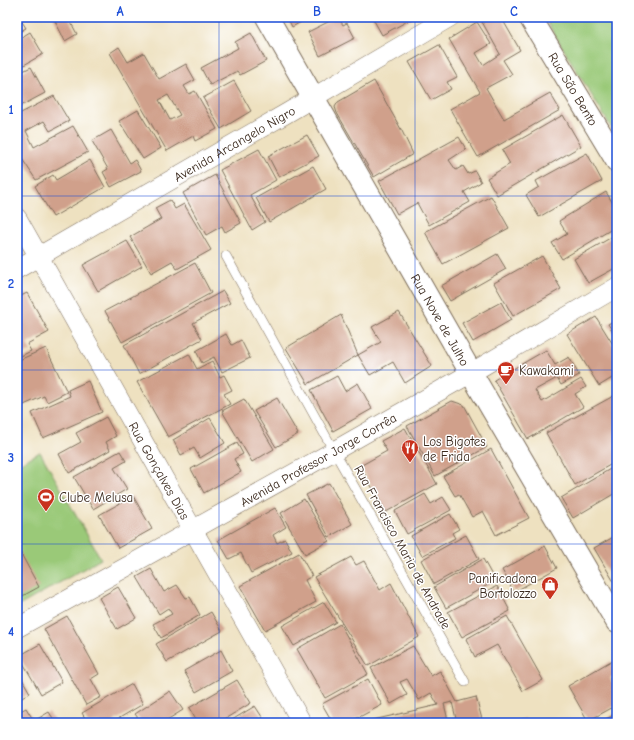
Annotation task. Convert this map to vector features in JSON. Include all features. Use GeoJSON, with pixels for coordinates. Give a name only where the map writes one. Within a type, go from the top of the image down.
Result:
{"type":"FeatureCollection","features":[{"type":"Feature","properties":{"kind":"street","name":"Rua Nove de Julho"},"geometry":{"type":"LineString","coordinates":[[266,17],[471,373],[617,622]]}},
{"type":"Feature","properties":{"kind":"street","name":"Avenida Arcangelo Nigro"},"geometry":{"type":"LineString","coordinates":[[17,269],[450,17]]}},
{"type":"Feature","properties":{"kind":"street","name":"Rua São Bento"},"geometry":{"type":"LineString","coordinates":[[530,17],[617,161]]}},
{"type":"Feature","properties":{"kind":"street","name":"Rua Gonçalves Dias"},"geometry":{"type":"LineString","coordinates":[[17,218],[302,723]]}},
{"type":"Feature","properties":{"kind":"street","name":"Avenida Professor Jorge Corrêa"},"geometry":{"type":"LineString","coordinates":[[17,628],[334,451],[471,373],[617,287]]}},
{"type":"Feature","properties":{"kind":"lane","name":"Rua Francisco Maria de Andrade"},"geometry":{"type":"LineString","coordinates":[[226,256],[334,451],[465,682]]}},
{"type":"Feature","properties":{"kind":"green space"},"geometry":{"type":"Polygon","coordinates":[[[544,17],[617,17],[617,137],[544,17]]]}},
{"type":"Feature","properties":{"kind":"green space","name":"Clube Melusa"},"geometry":{"type":"Polygon","coordinates":[[[40,452],[101,559],[17,607],[17,465],[40,452]]]}},
{"type":"Feature","properties":{"kind":"building"},"geometry":{"type":"Polygon","coordinates":[[[17,17],[19,17],[26,28],[17,33],[17,17]]]}},
{"type":"Feature","properties":{"kind":"building"},"geometry":{"type":"Polygon","coordinates":[[[53,17],[68,17],[77,34],[65,41],[53,17]]]}},
{"type":"Feature","properties":{"kind":"building"},"geometry":{"type":"Polygon","coordinates":[[[287,17],[310,17],[292,27],[287,17]]]}},
{"type":"Feature","properties":{"kind":"building"},"geometry":{"type":"Polygon","coordinates":[[[338,17],[343,25],[347,23],[355,38],[320,56],[308,32],[338,17]]]}},
{"type":"Feature","properties":{"kind":"building"},"geometry":{"type":"Polygon","coordinates":[[[372,17],[415,17],[382,35],[372,17]]]}},
{"type":"Feature","properties":{"kind":"building"},"geometry":{"type":"Polygon","coordinates":[[[486,17],[501,17],[520,50],[503,60],[512,74],[486,88],[504,119],[550,93],[560,110],[478,157],[450,109],[480,92],[449,39],[477,22],[491,44],[476,53],[483,65],[500,54],[481,20],[486,17]]]}},
{"type":"Feature","properties":{"kind":"building"},"geometry":{"type":"Polygon","coordinates":[[[30,32],[43,54],[17,69],[17,40],[30,32]]]}},
{"type":"Feature","properties":{"kind":"building"},"geometry":{"type":"Polygon","coordinates":[[[251,33],[266,61],[240,75],[237,71],[210,85],[201,68],[238,48],[235,42],[251,33]]]}},
{"type":"Feature","properties":{"kind":"building"},"geometry":{"type":"Polygon","coordinates":[[[439,45],[457,77],[447,82],[451,89],[431,100],[409,62],[439,45]]]}},
{"type":"Feature","properties":{"kind":"building"},"geometry":{"type":"Polygon","coordinates":[[[119,47],[128,62],[144,53],[159,79],[186,64],[195,80],[184,86],[189,94],[195,91],[217,129],[195,141],[193,136],[167,151],[110,53],[119,47]],[[168,95],[159,100],[170,120],[180,115],[168,95]]]}},
{"type":"Feature","properties":{"kind":"building"},"geometry":{"type":"Polygon","coordinates":[[[31,67],[45,93],[17,108],[17,74],[31,67]]]}},
{"type":"Feature","properties":{"kind":"building"},"geometry":{"type":"Polygon","coordinates":[[[234,81],[251,111],[221,129],[203,98],[234,81]]]}},
{"type":"Feature","properties":{"kind":"building"},"geometry":{"type":"Polygon","coordinates":[[[374,81],[413,154],[374,177],[335,107],[338,102],[374,81]]]}},
{"type":"Feature","properties":{"kind":"building"},"geometry":{"type":"Polygon","coordinates":[[[54,96],[69,121],[50,131],[44,121],[26,131],[34,147],[73,126],[88,152],[36,180],[17,151],[17,115],[54,96]]]}},
{"type":"Feature","properties":{"kind":"building"},"geometry":{"type":"Polygon","coordinates":[[[138,110],[161,148],[143,159],[119,121],[138,110]]]}},
{"type":"Feature","properties":{"kind":"building"},"geometry":{"type":"Polygon","coordinates":[[[563,115],[581,146],[497,195],[487,178],[510,164],[502,150],[563,115]]]}},
{"type":"Feature","properties":{"kind":"building"},"geometry":{"type":"Polygon","coordinates":[[[111,130],[130,163],[135,160],[141,171],[111,187],[103,172],[108,169],[92,141],[111,130]]]}},
{"type":"Feature","properties":{"kind":"building"},"geometry":{"type":"Polygon","coordinates":[[[307,135],[319,156],[279,177],[268,156],[307,135]]]}},
{"type":"Feature","properties":{"kind":"building"},"geometry":{"type":"Polygon","coordinates":[[[459,137],[466,149],[449,160],[456,170],[463,166],[468,174],[475,171],[481,182],[464,192],[470,202],[429,225],[417,203],[397,214],[379,181],[459,137]]]}},
{"type":"Feature","properties":{"kind":"building"},"geometry":{"type":"Polygon","coordinates":[[[259,149],[276,180],[250,195],[265,222],[252,230],[220,170],[259,149]]]}},
{"type":"Feature","properties":{"kind":"building"},"geometry":{"type":"Polygon","coordinates":[[[587,153],[602,181],[539,217],[526,195],[539,187],[536,181],[587,153]]]}},
{"type":"Feature","properties":{"kind":"building"},"geometry":{"type":"Polygon","coordinates":[[[90,160],[105,187],[53,217],[35,186],[53,175],[56,180],[90,160]]]}},
{"type":"Feature","properties":{"kind":"building"},"geometry":{"type":"Polygon","coordinates":[[[313,166],[326,189],[269,222],[256,198],[313,166]]]}},
{"type":"Feature","properties":{"kind":"building"},"geometry":{"type":"Polygon","coordinates":[[[215,175],[241,223],[225,232],[222,226],[206,235],[183,193],[215,175]]]}},
{"type":"Feature","properties":{"kind":"building"},"geometry":{"type":"Polygon","coordinates":[[[606,192],[617,210],[617,226],[562,259],[552,243],[567,234],[559,221],[606,192]]]}},
{"type":"Feature","properties":{"kind":"building"},"geometry":{"type":"Polygon","coordinates":[[[491,196],[509,228],[443,264],[425,232],[491,196]]]}},
{"type":"Feature","properties":{"kind":"building"},"geometry":{"type":"Polygon","coordinates":[[[170,200],[175,209],[184,204],[211,250],[177,269],[172,261],[151,273],[130,237],[161,219],[155,208],[170,200]]]}},
{"type":"Feature","properties":{"kind":"building"},"geometry":{"type":"Polygon","coordinates":[[[617,234],[617,267],[588,283],[574,259],[617,234]]]}},
{"type":"Feature","properties":{"kind":"building"},"geometry":{"type":"Polygon","coordinates":[[[127,241],[142,266],[98,291],[83,265],[127,241]]]}},
{"type":"Feature","properties":{"kind":"building"},"geometry":{"type":"Polygon","coordinates":[[[497,254],[506,269],[450,301],[441,286],[497,254]]]}},
{"type":"Feature","properties":{"kind":"building"},"geometry":{"type":"Polygon","coordinates":[[[542,256],[561,289],[513,316],[494,283],[542,256]]]}},
{"type":"Feature","properties":{"kind":"building"},"geometry":{"type":"Polygon","coordinates":[[[195,263],[211,293],[122,342],[105,311],[195,263]]]}},
{"type":"Feature","properties":{"kind":"building"},"geometry":{"type":"Polygon","coordinates":[[[223,291],[230,303],[193,323],[202,339],[139,374],[124,345],[223,291]]]}},
{"type":"Feature","properties":{"kind":"building"},"geometry":{"type":"Polygon","coordinates":[[[27,293],[49,332],[27,344],[31,351],[19,357],[17,353],[17,298],[27,293]]]}},
{"type":"Feature","properties":{"kind":"building"},"geometry":{"type":"Polygon","coordinates":[[[501,302],[511,320],[473,342],[462,323],[501,302]]]}},
{"type":"Feature","properties":{"kind":"building"},"geometry":{"type":"Polygon","coordinates":[[[399,312],[432,366],[405,383],[393,362],[370,375],[358,355],[381,342],[372,327],[399,312]]]}},
{"type":"Feature","properties":{"kind":"building"},"geometry":{"type":"Polygon","coordinates":[[[341,315],[358,355],[308,384],[286,348],[341,315]]]}},
{"type":"Feature","properties":{"kind":"building"},"geometry":{"type":"Polygon","coordinates":[[[596,317],[617,351],[617,375],[599,386],[567,334],[596,317]]]}},
{"type":"Feature","properties":{"kind":"building"},"geometry":{"type":"Polygon","coordinates":[[[617,319],[617,338],[608,324],[617,319]]]}},
{"type":"Feature","properties":{"kind":"building"},"geometry":{"type":"Polygon","coordinates":[[[226,334],[232,345],[241,340],[250,358],[222,372],[214,357],[202,363],[196,351],[226,334]]]}},
{"type":"Feature","properties":{"kind":"building"},"geometry":{"type":"Polygon","coordinates":[[[46,348],[67,392],[47,402],[44,396],[17,408],[17,361],[46,348]]]}},
{"type":"Feature","properties":{"kind":"building"},"geometry":{"type":"Polygon","coordinates":[[[546,350],[555,365],[569,357],[579,375],[561,385],[557,378],[535,390],[542,402],[581,379],[586,387],[575,394],[583,407],[528,439],[494,380],[546,350]]]}},
{"type":"Feature","properties":{"kind":"building"},"geometry":{"type":"Polygon","coordinates":[[[189,354],[197,369],[212,361],[220,377],[224,375],[232,390],[224,394],[230,404],[168,437],[137,382],[189,354]]]}},
{"type":"Feature","properties":{"kind":"building"},"geometry":{"type":"Polygon","coordinates":[[[337,376],[345,391],[358,383],[372,409],[333,431],[311,390],[337,376]]]}},
{"type":"Feature","properties":{"kind":"building"},"geometry":{"type":"Polygon","coordinates":[[[88,381],[102,412],[43,438],[32,413],[70,396],[68,390],[88,381]]]}},
{"type":"Feature","properties":{"kind":"building"},"geometry":{"type":"Polygon","coordinates":[[[617,394],[617,461],[575,485],[546,433],[617,394]]]}},
{"type":"Feature","properties":{"kind":"building"},"geometry":{"type":"Polygon","coordinates":[[[277,398],[298,434],[276,447],[254,411],[277,398]]]}},
{"type":"Feature","properties":{"kind":"building"},"geometry":{"type":"Polygon","coordinates":[[[244,399],[274,449],[252,462],[222,411],[244,399]]]}},
{"type":"Feature","properties":{"kind":"building"},"geometry":{"type":"Polygon","coordinates":[[[452,401],[464,405],[487,447],[435,476],[407,426],[452,401]]]}},
{"type":"Feature","properties":{"kind":"building"},"geometry":{"type":"Polygon","coordinates":[[[106,417],[116,436],[106,442],[110,450],[69,473],[59,454],[81,442],[76,433],[106,417]]]}},
{"type":"Feature","properties":{"kind":"building"},"geometry":{"type":"Polygon","coordinates":[[[210,418],[225,443],[200,458],[194,448],[181,455],[173,440],[210,418]]]}},
{"type":"Feature","properties":{"kind":"building"},"geometry":{"type":"Polygon","coordinates":[[[405,428],[437,484],[386,512],[360,466],[387,451],[381,441],[405,428]]]}},
{"type":"Feature","properties":{"kind":"building"},"geometry":{"type":"Polygon","coordinates":[[[237,443],[243,454],[234,459],[241,472],[204,493],[191,469],[237,443]]]}},
{"type":"Feature","properties":{"kind":"building"},"geometry":{"type":"Polygon","coordinates":[[[491,449],[529,518],[496,535],[483,511],[472,517],[459,494],[455,496],[443,476],[491,449]]]}},
{"type":"Feature","properties":{"kind":"building"},"geometry":{"type":"Polygon","coordinates":[[[120,451],[126,461],[114,468],[127,489],[93,509],[74,477],[120,451]]]}},
{"type":"Feature","properties":{"kind":"building"},"geometry":{"type":"Polygon","coordinates":[[[617,465],[617,492],[573,518],[561,498],[617,465]]]}},
{"type":"Feature","properties":{"kind":"building"},"geometry":{"type":"Polygon","coordinates":[[[329,483],[352,524],[329,537],[306,495],[329,483]]]}},
{"type":"Feature","properties":{"kind":"building"},"geometry":{"type":"Polygon","coordinates":[[[425,494],[431,504],[443,497],[451,510],[407,534],[395,511],[425,494]]]}},
{"type":"Feature","properties":{"kind":"building"},"geometry":{"type":"Polygon","coordinates":[[[133,496],[152,529],[118,548],[99,515],[133,496]]]}},
{"type":"Feature","properties":{"kind":"building"},"geometry":{"type":"Polygon","coordinates":[[[304,499],[329,541],[305,554],[281,513],[304,499]]]}},
{"type":"Feature","properties":{"kind":"building"},"geometry":{"type":"Polygon","coordinates":[[[275,508],[286,527],[273,535],[277,543],[285,539],[292,552],[251,573],[241,553],[229,559],[218,540],[275,508]]]}},
{"type":"Feature","properties":{"kind":"building"},"geometry":{"type":"Polygon","coordinates":[[[450,514],[459,529],[452,533],[455,538],[422,556],[411,536],[450,514]]]}},
{"type":"Feature","properties":{"kind":"building"},"geometry":{"type":"Polygon","coordinates":[[[466,535],[479,559],[434,584],[421,560],[466,535]]]}},
{"type":"Feature","properties":{"kind":"building"},"geometry":{"type":"Polygon","coordinates":[[[617,535],[617,587],[594,548],[617,535]]]}},
{"type":"Feature","properties":{"kind":"building"},"geometry":{"type":"Polygon","coordinates":[[[545,546],[557,568],[514,592],[502,570],[545,546]]]}},
{"type":"Feature","properties":{"kind":"building"},"geometry":{"type":"Polygon","coordinates":[[[19,550],[39,587],[17,599],[17,551],[19,550]]]}},
{"type":"Feature","properties":{"kind":"building"},"geometry":{"type":"Polygon","coordinates":[[[299,553],[312,576],[305,580],[316,602],[265,630],[240,586],[299,553]]]}},
{"type":"Feature","properties":{"kind":"building"},"geometry":{"type":"Polygon","coordinates":[[[351,557],[356,565],[364,561],[380,590],[391,583],[419,637],[368,666],[314,577],[351,557]]]}},
{"type":"Feature","properties":{"kind":"building"},"geometry":{"type":"Polygon","coordinates":[[[483,559],[495,581],[446,608],[434,587],[483,559]]]}},
{"type":"Feature","properties":{"kind":"building"},"geometry":{"type":"Polygon","coordinates":[[[151,569],[164,592],[177,585],[186,598],[190,597],[200,615],[161,638],[153,624],[172,614],[168,608],[159,614],[137,577],[151,569]]]}},
{"type":"Feature","properties":{"kind":"building"},"geometry":{"type":"Polygon","coordinates":[[[497,586],[510,611],[462,637],[448,612],[497,586]]]}},
{"type":"Feature","properties":{"kind":"building"},"geometry":{"type":"Polygon","coordinates":[[[118,587],[136,618],[117,629],[99,598],[118,587]]]}},
{"type":"Feature","properties":{"kind":"building"},"geometry":{"type":"Polygon","coordinates":[[[324,602],[336,622],[294,646],[282,626],[324,602]]]}},
{"type":"Feature","properties":{"kind":"building"},"geometry":{"type":"Polygon","coordinates":[[[211,612],[222,631],[167,662],[156,644],[211,612]]]}},
{"type":"Feature","properties":{"kind":"building"},"geometry":{"type":"Polygon","coordinates":[[[67,616],[99,674],[91,679],[101,697],[86,705],[44,629],[67,616]]]}},
{"type":"Feature","properties":{"kind":"building"},"geometry":{"type":"Polygon","coordinates":[[[507,616],[543,680],[523,691],[497,645],[475,657],[466,639],[507,616]]]}},
{"type":"Feature","properties":{"kind":"building"},"geometry":{"type":"Polygon","coordinates":[[[340,624],[368,674],[325,698],[297,649],[340,624]]]}},
{"type":"Feature","properties":{"kind":"building"},"geometry":{"type":"Polygon","coordinates":[[[40,644],[62,682],[41,694],[19,656],[40,644]]]}},
{"type":"Feature","properties":{"kind":"building"},"geometry":{"type":"Polygon","coordinates":[[[413,646],[431,676],[440,671],[457,702],[476,697],[483,723],[457,723],[452,702],[444,704],[448,720],[434,723],[360,723],[438,705],[431,693],[419,700],[407,679],[400,682],[407,695],[391,704],[371,668],[413,646]]]}},
{"type":"Feature","properties":{"kind":"building"},"geometry":{"type":"Polygon","coordinates":[[[221,650],[232,671],[196,692],[184,671],[221,650]]]}},
{"type":"Feature","properties":{"kind":"building"},"geometry":{"type":"Polygon","coordinates":[[[611,661],[617,672],[617,674],[610,678],[617,692],[617,705],[588,721],[568,686],[611,661]]]}},
{"type":"Feature","properties":{"kind":"building"},"geometry":{"type":"Polygon","coordinates":[[[17,670],[30,693],[17,701],[17,670]]]}},
{"type":"Feature","properties":{"kind":"building"},"geometry":{"type":"Polygon","coordinates":[[[368,679],[382,705],[348,723],[333,723],[322,704],[368,679]]]}},
{"type":"Feature","properties":{"kind":"building"},"geometry":{"type":"Polygon","coordinates":[[[237,680],[251,703],[218,723],[198,723],[189,708],[237,680]]]}},
{"type":"Feature","properties":{"kind":"building"},"geometry":{"type":"Polygon","coordinates":[[[132,684],[143,704],[111,723],[88,723],[82,713],[132,684]]]}},
{"type":"Feature","properties":{"kind":"building"},"geometry":{"type":"Polygon","coordinates":[[[170,691],[183,710],[162,723],[142,723],[135,714],[170,691]]]}},
{"type":"Feature","properties":{"kind":"building"},"geometry":{"type":"Polygon","coordinates":[[[255,706],[266,723],[227,723],[255,706]]]}},
{"type":"Feature","properties":{"kind":"building"},"geometry":{"type":"Polygon","coordinates":[[[26,708],[34,721],[49,712],[56,723],[20,723],[17,719],[17,713],[26,708]]]}},
{"type":"Feature","properties":{"kind":"building"},"geometry":{"type":"Polygon","coordinates":[[[617,713],[617,723],[599,723],[617,713]]]}},
{"type":"Feature","properties":{"kind":"building"},"geometry":{"type":"Polygon","coordinates":[[[525,718],[528,723],[516,723],[525,718]]]}},
{"type":"Feature","properties":{"kind":"building"},"geometry":{"type":"Polygon","coordinates":[[[546,719],[548,723],[539,723],[546,719]]]}},
{"type":"Feature","properties":{"kind":"place","name":"Kawakami"},"geometry":{"type":"Point","coordinates":[506,385]}},
{"type":"Feature","properties":{"kind":"place","name":"Los Bigotes de Frida"},"geometry":{"type":"Point","coordinates":[410,463]}},
{"type":"Feature","properties":{"kind":"place","name":"Clube Melusa"},"geometry":{"type":"Point","coordinates":[46,512]}},
{"type":"Feature","properties":{"kind":"place","name":"Panificadora Bortolozzo"},"geometry":{"type":"Point","coordinates":[550,600]}}]}
